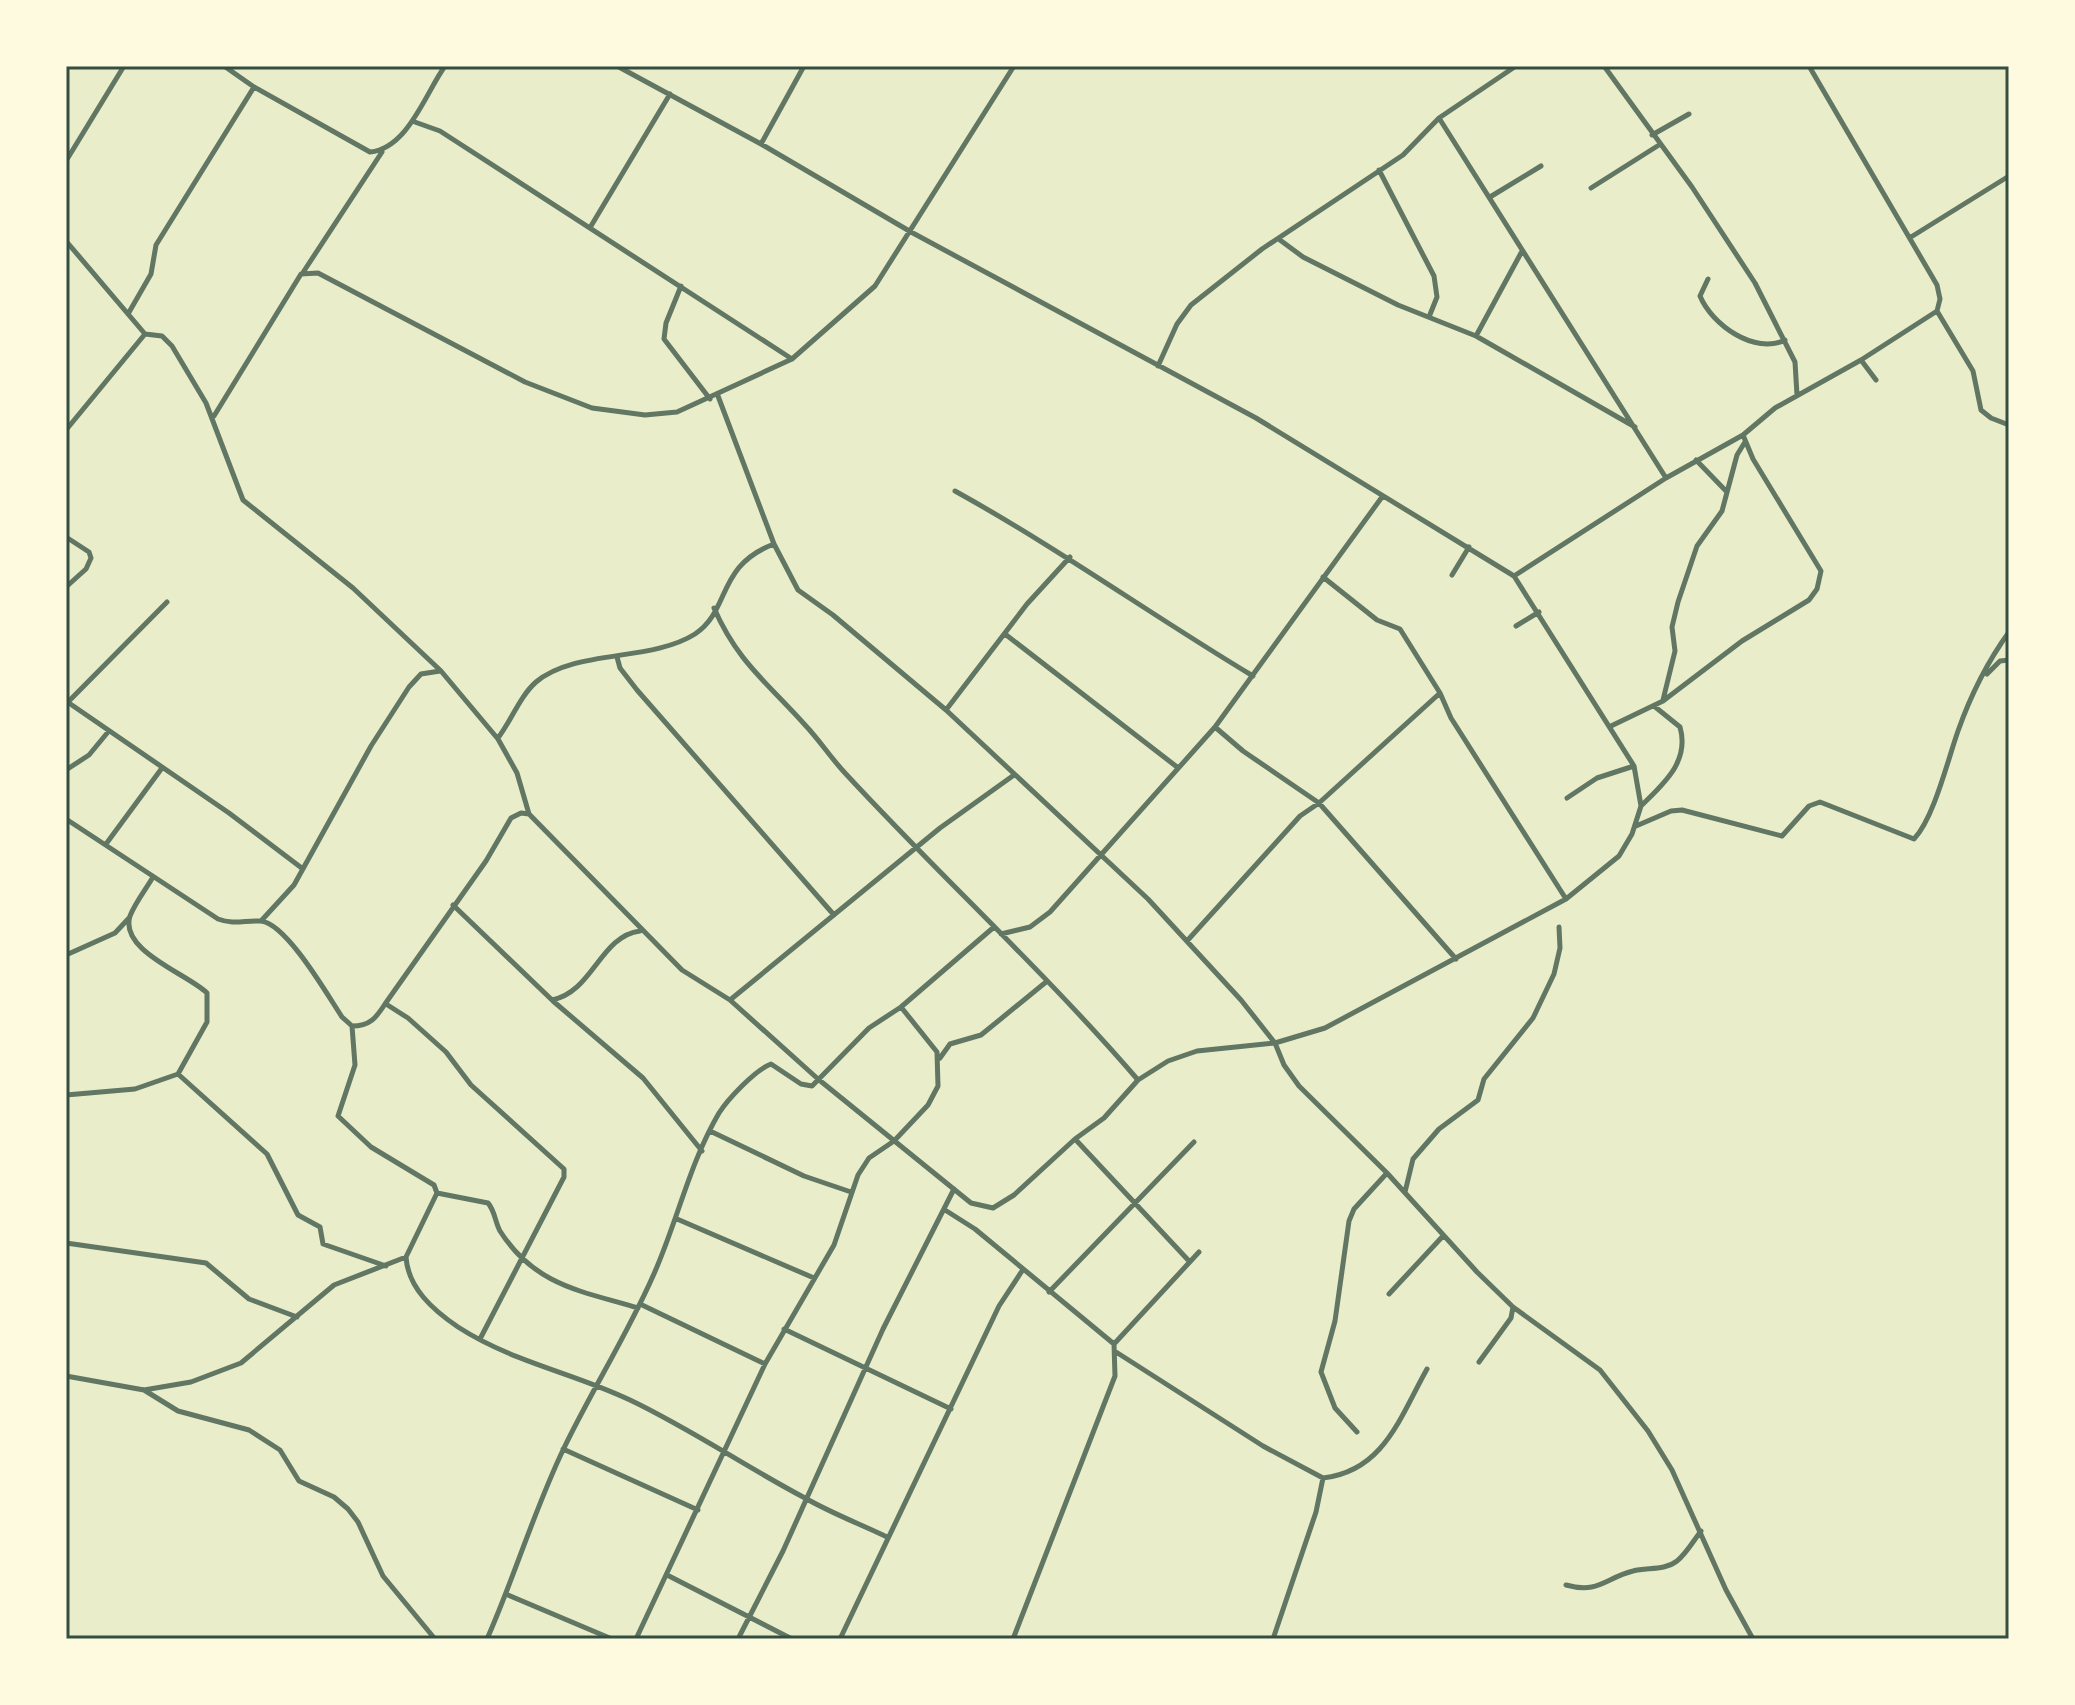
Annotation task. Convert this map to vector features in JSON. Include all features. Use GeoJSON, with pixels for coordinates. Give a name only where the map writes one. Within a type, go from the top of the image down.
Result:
{"type":"FeatureCollection","features":[{"type":"Feature","properties":{"kind":"street"},"geometry":{"type":"LineString","coordinates":[[66,161],[124,66]]}},
{"type":"Feature","properties":{"kind":"street"},"geometry":{"type":"LineString","coordinates":[[225,66],[254,87],[355,147],[370,152],[383,151]]}},
{"type":"Feature","properties":{"kind":"street"},"geometry":{"type":"LineString","coordinates":[[214,416],[301,274],[383,151],[412,121],[445,66]]}},
{"type":"Feature","properties":{"kind":"street"},"geometry":{"type":"LineString","coordinates":[[617,66],[761,144],[911,232],[1256,418],[1514,576],[1634,766],[1641,806]]}},
{"type":"Feature","properties":{"kind":"street"},"geometry":{"type":"LineString","coordinates":[[761,144],[804,66]]}},
{"type":"Feature","properties":{"kind":"street"},"geometry":{"type":"LineString","coordinates":[[301,274],[318,273],[525,382],[592,408],[645,415],[677,412],[718,396],[792,359],[875,286],[1014,66]]}},
{"type":"Feature","properties":{"kind":"street"},"geometry":{"type":"LineString","coordinates":[[1158,366],[1177,324],[1191,305],[1403,155],[1439,118],[1507,69],[1516,66]]}},
{"type":"Feature","properties":{"kind":"street"},"geometry":{"type":"LineString","coordinates":[[1604,66],[1692,187],[1755,283],[1795,362],[1797,395]]}},
{"type":"Feature","properties":{"kind":"street"},"geometry":{"type":"LineString","coordinates":[[1514,576],[1666,478],[1743,435],[1775,408],[1861,360],[1937,311],[1940,299],[1937,285],[1809,66]]}},
{"type":"Feature","properties":{"kind":"street"},"geometry":{"type":"LineString","coordinates":[[128,314],[151,274],[156,245],[254,87]]}},
{"type":"Feature","properties":{"kind":"street"},"geometry":{"type":"LineString","coordinates":[[591,226],[670,94]]}},
{"type":"Feature","properties":{"kind":"street"},"geometry":{"type":"LineString","coordinates":[[1652,135],[1689,114]]}},
{"type":"Feature","properties":{"kind":"street"},"geometry":{"type":"LineString","coordinates":[[1439,118],[1490,197],[1521,253],[1666,478]]}},
{"type":"Feature","properties":{"kind":"street"},"geometry":{"type":"LineString","coordinates":[[412,121],[440,131],[792,359]]}},
{"type":"Feature","properties":{"kind":"street"},"geometry":{"type":"LineString","coordinates":[[1591,188],[1659,145]]}},
{"type":"Feature","properties":{"kind":"street"},"geometry":{"type":"LineString","coordinates":[[1490,197],[1541,166]]}},
{"type":"Feature","properties":{"kind":"street"},"geometry":{"type":"LineString","coordinates":[[1379,170],[1434,276],[1437,297],[1429,317]]}},
{"type":"Feature","properties":{"kind":"street"},"geometry":{"type":"LineString","coordinates":[[1911,237],[2009,176]]}},
{"type":"Feature","properties":{"kind":"street"},"geometry":{"type":"LineString","coordinates":[[1280,240],[1303,257],[1476,336],[1636,428]]}},
{"type":"Feature","properties":{"kind":"street"},"geometry":{"type":"LineString","coordinates":[[66,241],[145,334],[162,336],[172,346],[214,416],[240,492],[253,511],[353,588],[441,671],[498,739],[517,773],[529,814],[682,970],[730,1000],[818,1079],[971,1203],[993,1208],[1014,1195],[1075,1139],[1104,1118],[1138,1080],[1168,1061],[1197,1051],[1275,1043],[1325,1028],[1566,899],[1619,856],[1635,827],[1641,806],[1661,781],[1671,775],[1683,748],[1680,727],[1654,705]]}},
{"type":"Feature","properties":{"kind":"street"},"geometry":{"type":"LineString","coordinates":[[1476,336],[1521,253]]}},
{"type":"Feature","properties":{"kind":"street"},"geometry":{"type":"LineString","coordinates":[[1708,279],[1700,296],[1723,324],[1766,346],[1785,340]]}},
{"type":"Feature","properties":{"kind":"street"},"geometry":{"type":"LineString","coordinates":[[681,286],[666,323],[664,339],[710,399]]}},
{"type":"Feature","properties":{"kind":"street"},"geometry":{"type":"LineString","coordinates":[[1937,311],[1973,371],[1981,410],[2009,425]]}},
{"type":"Feature","properties":{"kind":"street"},"geometry":{"type":"LineString","coordinates":[[66,430],[145,334]]}},
{"type":"Feature","properties":{"kind":"street"},"geometry":{"type":"LineString","coordinates":[[1861,360],[1876,380]]}},
{"type":"Feature","properties":{"kind":"street"},"geometry":{"type":"LineString","coordinates":[[718,396],[774,544],[798,590],[946,710],[1103,855],[1187,941],[1275,1043],[1284,1065],[1299,1086],[1387,1173],[1443,1236],[1513,1307],[1600,1370],[1648,1431],[1672,1470],[1726,1590],[1753,1639]]}},
{"type":"Feature","properties":{"kind":"street"},"geometry":{"type":"LineString","coordinates":[[1611,726],[1663,701],[1742,641],[1809,600],[1817,589],[1821,571],[1743,435]]}},
{"type":"Feature","properties":{"kind":"street"},"geometry":{"type":"LineString","coordinates":[[1663,701],[1675,651],[1672,627],[1678,602],[1697,546],[1722,511],[1737,455],[1745,442]]}},
{"type":"Feature","properties":{"kind":"street"},"geometry":{"type":"LineString","coordinates":[[1696,460],[1726,491]]}},
{"type":"Feature","properties":{"kind":"street"},"geometry":{"type":"LineString","coordinates":[[955,491],[1070,557],[1180,632],[1253,676]]}},
{"type":"Feature","properties":{"kind":"street"},"geometry":{"type":"LineString","coordinates":[[1001,934],[1040,922],[1215,727],[1382,497]]}},
{"type":"Feature","properties":{"kind":"street"},"geometry":{"type":"LineString","coordinates":[[66,537],[89,552],[91,558],[86,569],[66,587]]}},
{"type":"Feature","properties":{"kind":"street"},"geometry":{"type":"LineString","coordinates":[[498,739],[533,685],[543,677],[573,666],[683,640],[704,625],[739,564],[774,544]]}},
{"type":"Feature","properties":{"kind":"street"},"geometry":{"type":"LineString","coordinates":[[1452,575],[1469,547]]}},
{"type":"Feature","properties":{"kind":"street"},"geometry":{"type":"LineString","coordinates":[[946,710],[1070,557]]}},
{"type":"Feature","properties":{"kind":"street"},"geometry":{"type":"LineString","coordinates":[[1323,577],[1377,620],[1400,629],[1440,693],[1451,718],[1566,899]]}},
{"type":"Feature","properties":{"kind":"street"},"geometry":{"type":"LineString","coordinates":[[167,602],[67,702],[303,869]]}},
{"type":"Feature","properties":{"kind":"street"},"geometry":{"type":"LineString","coordinates":[[714,608],[730,643],[757,679],[1138,1080]]}},
{"type":"Feature","properties":{"kind":"street"},"geometry":{"type":"LineString","coordinates":[[1516,626],[1539,612]]}},
{"type":"Feature","properties":{"kind":"street"},"geometry":{"type":"LineString","coordinates":[[1635,827],[1671,811],[1682,810],[1782,836],[1809,806],[1820,802],[1914,839],[1919,833],[1959,725],[2009,632]]}},
{"type":"Feature","properties":{"kind":"street"},"geometry":{"type":"LineString","coordinates":[[1005,634],[1177,767]]}},
{"type":"Feature","properties":{"kind":"street"},"geometry":{"type":"LineString","coordinates":[[617,657],[637,690],[834,915]]}},
{"type":"Feature","properties":{"kind":"street"},"geometry":{"type":"LineString","coordinates":[[1982,678],[2000,661],[2009,660]]}},
{"type":"Feature","properties":{"kind":"street"},"geometry":{"type":"LineString","coordinates":[[66,819],[218,919],[244,924],[261,921],[303,869],[371,746],[409,687],[421,674],[441,671]]}},
{"type":"Feature","properties":{"kind":"street"},"geometry":{"type":"LineString","coordinates":[[1187,941],[1300,816],[1319,803],[1440,693]]}},
{"type":"Feature","properties":{"kind":"street"},"geometry":{"type":"LineString","coordinates":[[1215,727],[1243,751],[1319,803],[1456,959]]}},
{"type":"Feature","properties":{"kind":"street"},"geometry":{"type":"LineString","coordinates":[[66,770],[89,755],[108,732]]}},
{"type":"Feature","properties":{"kind":"street"},"geometry":{"type":"LineString","coordinates":[[1567,798],[1597,778],[1634,766]]}},
{"type":"Feature","properties":{"kind":"street"},"geometry":{"type":"LineString","coordinates":[[106,844],[162,768]]}},
{"type":"Feature","properties":{"kind":"street"},"geometry":{"type":"LineString","coordinates":[[730,1000],[988,791],[1014,775]]}},
{"type":"Feature","properties":{"kind":"street"},"geometry":{"type":"LineString","coordinates":[[352,1026],[363,1026],[374,1020],[486,861],[511,818],[521,813],[529,814]]}},
{"type":"Feature","properties":{"kind":"street"},"geometry":{"type":"LineString","coordinates":[[66,955],[115,933],[129,918],[153,877]]}},
{"type":"Feature","properties":{"kind":"street"},"geometry":{"type":"LineString","coordinates":[[453,905],[552,1000],[643,1078],[702,1151]]}},
{"type":"Feature","properties":{"kind":"street"},"geometry":{"type":"LineString","coordinates":[[66,1095],[135,1089],[178,1074],[207,1022],[207,993],[145,952],[132,936],[129,918]]}},
{"type":"Feature","properties":{"kind":"street"},"geometry":{"type":"LineString","coordinates":[[261,921],[284,936],[352,1026],[355,1065],[338,1116],[371,1147],[426,1178],[437,1193],[488,1203],[499,1230],[524,1258],[565,1288],[639,1306],[765,1364]]}},
{"type":"Feature","properties":{"kind":"street"},"geometry":{"type":"LineString","coordinates":[[487,1639],[508,1595],[529,1530],[563,1449],[639,1306],[677,1219],[682,1198],[710,1131],[729,1098],[764,1067],[776,1065],[807,1086],[818,1079],[869,1028],[901,1007],[994,927]]}},
{"type":"Feature","properties":{"kind":"street"},"geometry":{"type":"LineString","coordinates":[[1405,1193],[1413,1159],[1439,1129],[1478,1100],[1484,1079],[1533,1018],[1554,974],[1560,948],[1559,927]]}},
{"type":"Feature","properties":{"kind":"street"},"geometry":{"type":"LineString","coordinates":[[552,1000],[576,989],[622,935],[641,931]]}},
{"type":"Feature","properties":{"kind":"street"},"geometry":{"type":"LineString","coordinates":[[636,1639],[669,1576],[765,1364],[834,1245],[851,1192],[869,1158],[894,1141],[928,1105],[938,1086],[940,1059],[950,1044],[981,1035],[1046,982]]}},
{"type":"Feature","properties":{"kind":"street"},"geometry":{"type":"LineString","coordinates":[[385,1004],[408,1018],[446,1052],[471,1085],[564,1169],[564,1177],[524,1258],[480,1339]]}},
{"type":"Feature","properties":{"kind":"street"},"geometry":{"type":"LineString","coordinates":[[901,1007],[940,1059]]}},
{"type":"Feature","properties":{"kind":"street"},"geometry":{"type":"LineString","coordinates":[[178,1074],[267,1154],[298,1215],[320,1227],[323,1244],[387,1267]]}},
{"type":"Feature","properties":{"kind":"street"},"geometry":{"type":"LineString","coordinates":[[710,1131],[804,1176],[851,1192]]}},
{"type":"Feature","properties":{"kind":"street"},"geometry":{"type":"LineString","coordinates":[[1075,1139],[1189,1261]]}},
{"type":"Feature","properties":{"kind":"street"},"geometry":{"type":"LineString","coordinates":[[1049,1292],[1194,1142]]}},
{"type":"Feature","properties":{"kind":"street"},"geometry":{"type":"LineString","coordinates":[[1357,1432],[1335,1408],[1321,1372],[1335,1321],[1349,1221],[1354,1209],[1387,1173]]}},
{"type":"Feature","properties":{"kind":"street"},"geometry":{"type":"LineString","coordinates":[[738,1639],[954,1189]]}},
{"type":"Feature","properties":{"kind":"street"},"geometry":{"type":"LineString","coordinates":[[437,1193],[406,1257],[409,1276],[440,1313],[480,1339],[533,1366],[598,1384],[726,1450],[805,1498],[887,1537]]}},
{"type":"Feature","properties":{"kind":"street"},"geometry":{"type":"LineString","coordinates":[[945,1210],[975,1229],[1022,1271],[1114,1344],[1116,1352],[1115,1376],[1013,1639]]}},
{"type":"Feature","properties":{"kind":"street"},"geometry":{"type":"LineString","coordinates":[[677,1219],[814,1278]]}},
{"type":"Feature","properties":{"kind":"street"},"geometry":{"type":"LineString","coordinates":[[1389,1294],[1443,1236]]}},
{"type":"Feature","properties":{"kind":"street"},"geometry":{"type":"LineString","coordinates":[[66,1243],[206,1263],[249,1299],[297,1317]]}},
{"type":"Feature","properties":{"kind":"street"},"geometry":{"type":"LineString","coordinates":[[1114,1344],[1199,1252]]}},
{"type":"Feature","properties":{"kind":"street"},"geometry":{"type":"LineString","coordinates":[[66,1376],[144,1390],[168,1388],[241,1363],[334,1285],[387,1267],[406,1257]]}},
{"type":"Feature","properties":{"kind":"street"},"geometry":{"type":"LineString","coordinates":[[840,1639],[999,1306],[1022,1271]]}},
{"type":"Feature","properties":{"kind":"street"},"geometry":{"type":"LineString","coordinates":[[1479,1362],[1511,1318],[1513,1307]]}},
{"type":"Feature","properties":{"kind":"street"},"geometry":{"type":"LineString","coordinates":[[784,1329],[951,1409]]}},
{"type":"Feature","properties":{"kind":"street"},"geometry":{"type":"LineString","coordinates":[[1116,1352],[1263,1446],[1323,1478],[1348,1472],[1378,1454],[1427,1369]]}},
{"type":"Feature","properties":{"kind":"street"},"geometry":{"type":"LineString","coordinates":[[144,1390],[178,1411],[249,1430],[280,1450],[299,1481],[334,1497],[348,1509],[358,1522],[383,1576],[435,1639]]}},
{"type":"Feature","properties":{"kind":"street"},"geometry":{"type":"LineString","coordinates":[[563,1449],[698,1510]]}},
{"type":"Feature","properties":{"kind":"street"},"geometry":{"type":"LineString","coordinates":[[1273,1639],[1316,1512],[1323,1478]]}},
{"type":"Feature","properties":{"kind":"street"},"geometry":{"type":"LineString","coordinates":[[1566,1585],[1583,1590],[1595,1588],[1629,1572],[1668,1565],[1677,1561],[1701,1531]]}},
{"type":"Feature","properties":{"kind":"street"},"geometry":{"type":"LineString","coordinates":[[669,1576],[792,1639]]}},
{"type":"Feature","properties":{"kind":"street"},"geometry":{"type":"LineString","coordinates":[[508,1595],[612,1639]]}}]}
